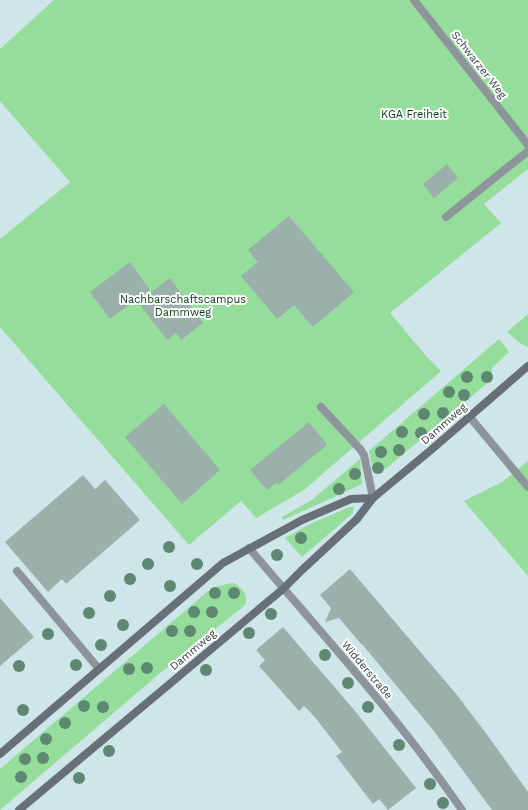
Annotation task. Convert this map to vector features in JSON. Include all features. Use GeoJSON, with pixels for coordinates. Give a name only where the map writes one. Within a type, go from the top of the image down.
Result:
{"type":"FeatureCollection","features":[{"type":"Feature","properties":{"kind":"street","name":"Schwarzer Weg"},"geometry":{"type":"LineString","coordinates":[[416,1],[528,145]]}},
{"type":"Feature","properties":{"kind":"street"},"geometry":{"type":"LineString","coordinates":[[446,217],[528,151]]}},
{"type":"Feature","properties":{"kind":"street","name":"Dammweg"},"geometry":{"type":"LineString","coordinates":[[19,810],[283,589],[357,519],[373,498],[528,366]]}},
{"type":"Feature","properties":{"kind":"street"},"geometry":{"type":"LineString","coordinates":[[0,754],[222,563],[302,520],[351,499],[373,498],[364,455],[321,407]]}},
{"type":"Feature","properties":{"kind":"street"},"geometry":{"type":"LineString","coordinates":[[469,416],[528,487]]}},
{"type":"Feature","properties":{"kind":"street","name":"Widderstraße"},"geometry":{"type":"LineString","coordinates":[[249,548],[391,716],[462,810]]}},
{"type":"Feature","properties":{"kind":"street"},"geometry":{"type":"LineString","coordinates":[[17,572],[99,669]]}},
{"type":"Feature","properties":{"kind":"green space","name":"Nachbarschaftscampus Dammweg"},"geometry":{"type":"Polygon","coordinates":[[[54,0],[528,0],[528,169],[484,204],[501,223],[390,313],[427,357],[441,371],[304,490],[256,518],[241,501],[189,545],[0,327],[0,239],[70,182],[0,101],[0,49],[54,0]]]}},
{"type":"Feature","properties":{"kind":"green space"},"geometry":{"type":"Polygon","coordinates":[[[528,314],[528,347],[520,343],[507,332],[528,314]]]}},
{"type":"Feature","properties":{"kind":"green space"},"geometry":{"type":"Polygon","coordinates":[[[499,339],[509,352],[492,368],[491,380],[379,474],[373,471],[369,451],[499,339]]]}},
{"type":"Feature","properties":{"kind":"green space"},"geometry":{"type":"Polygon","coordinates":[[[360,459],[362,484],[283,520],[282,517],[312,500],[360,459]]]}},
{"type":"Feature","properties":{"kind":"green space"},"geometry":{"type":"Polygon","coordinates":[[[528,461],[528,576],[464,501],[502,482],[528,461]]]}},
{"type":"Feature","properties":{"kind":"green space"},"geometry":{"type":"Polygon","coordinates":[[[350,507],[354,508],[353,513],[302,557],[285,538],[310,524],[350,507]]]}},
{"type":"Feature","properties":{"kind":"green space"},"geometry":{"type":"Polygon","coordinates":[[[233,583],[242,590],[246,596],[246,603],[244,606],[159,674],[0,810],[0,769],[207,592],[213,588],[233,583]]]}},
{"type":"Feature","properties":{"kind":"building"},"geometry":{"type":"Polygon","coordinates":[[[447,164],[458,178],[434,198],[423,184],[447,164]]]}},
{"type":"Feature","properties":{"kind":"building"},"geometry":{"type":"Polygon","coordinates":[[[289,216],[354,292],[313,327],[294,305],[277,319],[241,276],[258,262],[248,250],[289,216]]]}},
{"type":"Feature","properties":{"kind":"building"},"geometry":{"type":"Polygon","coordinates":[[[130,262],[150,290],[110,319],[90,292],[130,262]]]}},
{"type":"Feature","properties":{"kind":"building"},"geometry":{"type":"Polygon","coordinates":[[[170,278],[203,323],[181,340],[176,333],[167,340],[138,302],[170,278]]]}},
{"type":"Feature","properties":{"kind":"building"},"geometry":{"type":"Polygon","coordinates":[[[164,404],[220,470],[182,504],[125,437],[164,404]]]}},
{"type":"Feature","properties":{"kind":"building"},"geometry":{"type":"Polygon","coordinates":[[[309,422],[327,445],[278,485],[276,483],[267,490],[250,470],[309,422]]]}},
{"type":"Feature","properties":{"kind":"building"},"geometry":{"type":"Polygon","coordinates":[[[83,475],[95,489],[105,480],[140,520],[66,584],[62,579],[48,592],[5,542],[83,475]]]}},
{"type":"Feature","properties":{"kind":"building"},"geometry":{"type":"Polygon","coordinates":[[[350,569],[457,695],[491,740],[528,792],[528,810],[492,810],[433,730],[339,618],[325,622],[331,608],[320,595],[350,569]]]}},
{"type":"Feature","properties":{"kind":"building"},"geometry":{"type":"Polygon","coordinates":[[[0,598],[34,637],[0,666],[0,598]]]}},
{"type":"Feature","properties":{"kind":"building"},"geometry":{"type":"Polygon","coordinates":[[[283,627],[355,711],[416,788],[388,810],[379,799],[373,804],[336,756],[342,752],[314,716],[304,706],[299,711],[259,666],[265,660],[256,650],[283,627]]]}},
{"type":"Feature","properties":{"kind":"park label","name":"KGA Freiheit"},"geometry":{"type":"Point","coordinates":[414,114]}}]}
